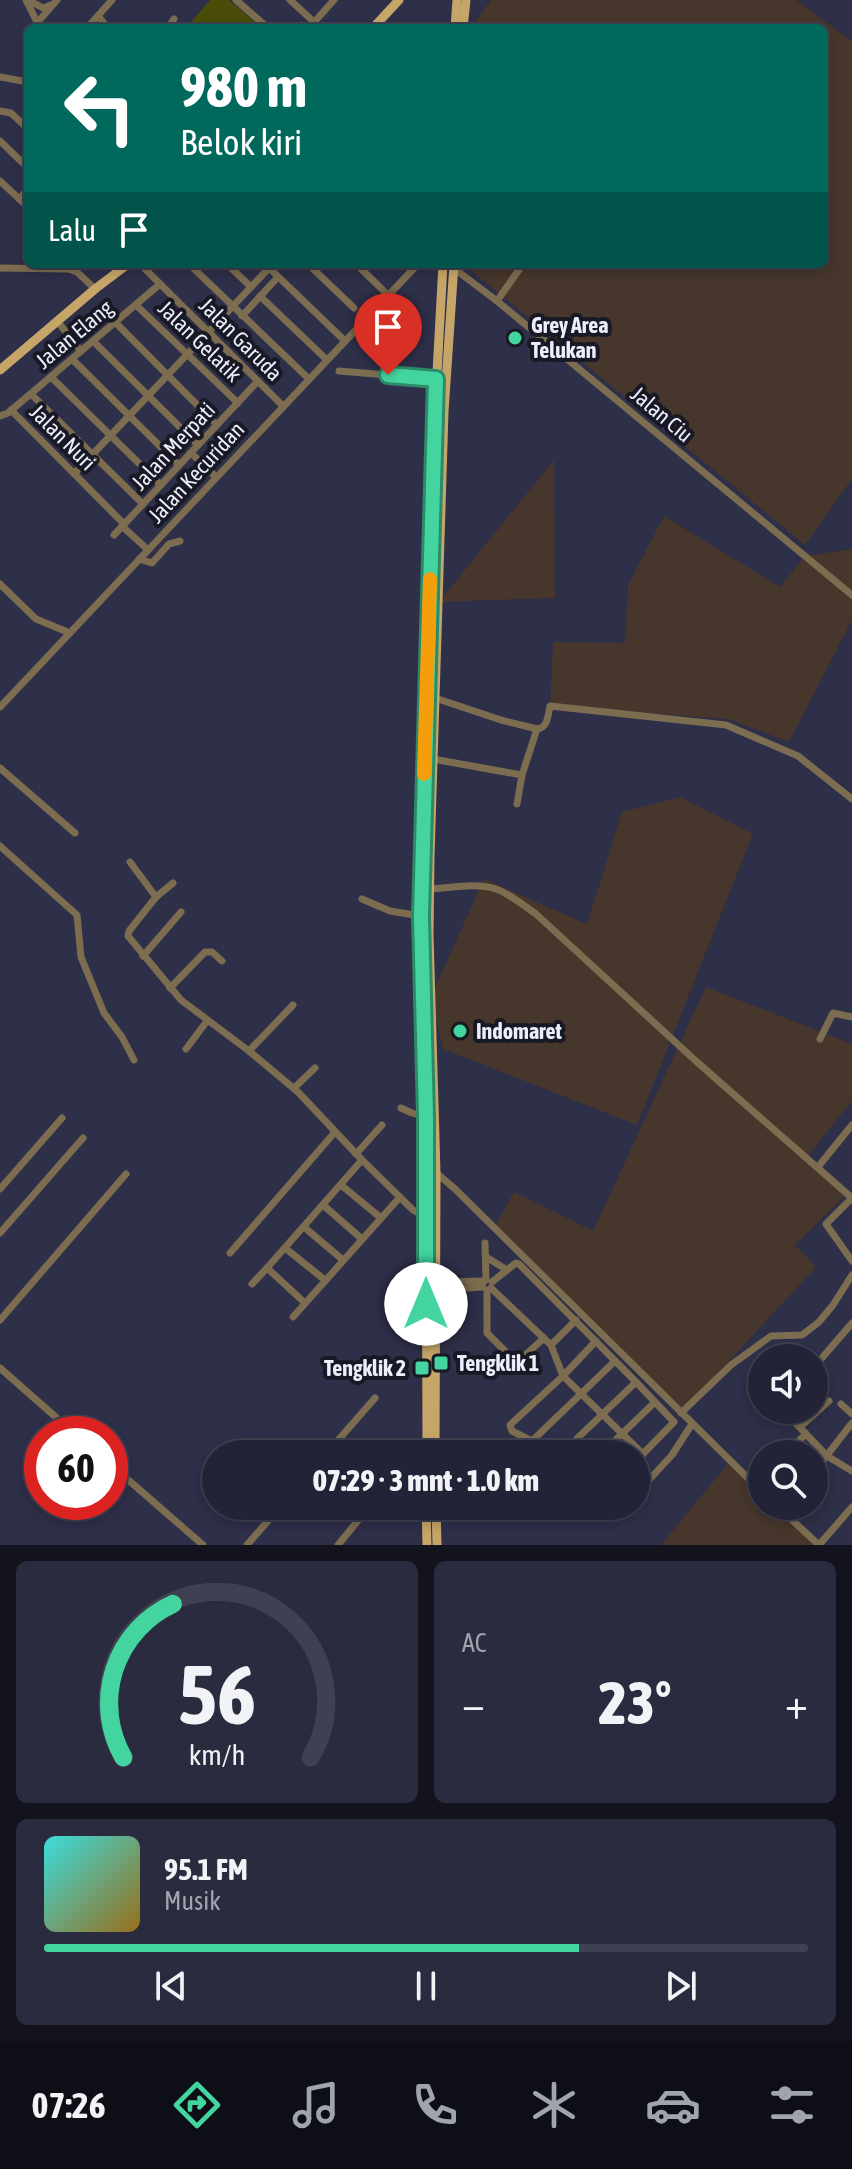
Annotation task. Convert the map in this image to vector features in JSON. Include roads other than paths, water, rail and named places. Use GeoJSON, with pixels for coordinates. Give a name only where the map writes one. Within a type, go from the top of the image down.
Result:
{"type":"FeatureCollection","features":[{"type":"Feature","properties":{"kind":"main road"},"geometry":{"type":"LineString","coordinates":[[377,24],[399,0]]}},
{"type":"Feature","properties":{"kind":"main road"},"geometry":{"type":"LineString","coordinates":[[455,24],[457,0]]}},
{"type":"Feature","properties":{"kind":"main road"},"geometry":{"type":"LineString","coordinates":[[463,24],[466,0]]}},
{"type":"Feature","properties":{"kind":"main road"},"geometry":{"type":"LineString","coordinates":[[0,370],[123,268]]}},
{"type":"Feature","properties":{"kind":"main road"},"geometry":{"type":"LineString","coordinates":[[439,411],[436,379],[449,268]]}},
{"type":"Feature","properties":{"kind":"main road"},"geometry":{"type":"LineString","coordinates":[[427,832],[435,698],[439,411],[449,268]]}},
{"type":"Feature","properties":{"kind":"main road"},"geometry":{"type":"LineString","coordinates":[[431,1171],[426,1117],[421,916],[427,832],[438,459]]}},
{"type":"Feature","properties":{"kind":"main road"},"geometry":{"type":"LineString","coordinates":[[426,856],[430,889],[430,1440]]}},
{"type":"Feature","properties":{"kind":"main road"},"geometry":{"type":"LineString","coordinates":[[430,1219],[436,1286],[430,1440]]}},
{"type":"Feature","properties":{"kind":"main road"},"geometry":{"type":"LineString","coordinates":[[427,1545],[430,1520]]}},
{"type":"Feature","properties":{"kind":"main road"},"geometry":{"type":"LineString","coordinates":[[433,1520],[437,1545]]}},
{"type":"Feature","properties":{"kind":"street"},"geometry":{"type":"LineString","coordinates":[[27,0],[43,8],[56,2]]}},
{"type":"Feature","properties":{"kind":"street"},"geometry":{"type":"LineString","coordinates":[[27,0],[38,24]]}},
{"type":"Feature","properties":{"kind":"street"},"geometry":{"type":"LineString","coordinates":[[91,24],[112,0]]}},
{"type":"Feature","properties":{"kind":"street"},"geometry":{"type":"LineString","coordinates":[[236,0],[263,24]]}},
{"type":"Feature","properties":{"kind":"street"},"geometry":{"type":"LineString","coordinates":[[290,0],[311,24]]}},
{"type":"Feature","properties":{"kind":"street"},"geometry":{"type":"LineString","coordinates":[[313,24],[334,0]]}},
{"type":"Feature","properties":{"kind":"street"},"geometry":{"type":"LineString","coordinates":[[39,24],[56,2]]}},
{"type":"Feature","properties":{"kind":"street"},"geometry":{"type":"LineString","coordinates":[[98,16],[105,24]]}},
{"type":"Feature","properties":{"kind":"street"},"geometry":{"type":"LineString","coordinates":[[171,24],[174,19]]}},
{"type":"Feature","properties":{"kind":"street"},"geometry":{"type":"LineString","coordinates":[[0,77],[24,81]]}},
{"type":"Feature","properties":{"kind":"street"},"geometry":{"type":"LineString","coordinates":[[0,111],[11,113],[24,125]]}},
{"type":"Feature","properties":{"kind":"street"},"geometry":{"type":"LineString","coordinates":[[0,141],[24,164]]}},
{"type":"Feature","properties":{"kind":"street"},"geometry":{"type":"LineString","coordinates":[[0,181],[24,203]]}},
{"type":"Feature","properties":{"kind":"street"},"geometry":{"type":"LineString","coordinates":[[19,199],[24,193]]}},
{"type":"Feature","properties":{"kind":"street"},"geometry":{"type":"LineString","coordinates":[[0,268],[68,269],[77,272],[95,289]]}},
{"type":"Feature","properties":{"kind":"street","name":"Jalan Garuda"},"geometry":{"type":"LineString","coordinates":[[144,268],[283,406]]}},
{"type":"Feature","properties":{"kind":"street"},"geometry":{"type":"LineString","coordinates":[[193,268],[309,379]]}},
{"type":"Feature","properties":{"kind":"street"},"geometry":{"type":"LineString","coordinates":[[231,268],[251,287]]}},
{"type":"Feature","properties":{"kind":"street"},"geometry":{"type":"LineString","coordinates":[[74,474],[265,268]]}},
{"type":"Feature","properties":{"kind":"street"},"geometry":{"type":"LineString","coordinates":[[269,268],[345,341]]}},
{"type":"Feature","properties":{"kind":"street"},"geometry":{"type":"LineString","coordinates":[[312,268],[354,308]]}},
{"type":"Feature","properties":{"kind":"street"},"geometry":{"type":"LineString","coordinates":[[360,268],[388,295]]}},
{"type":"Feature","properties":{"kind":"street"},"geometry":{"type":"LineString","coordinates":[[406,268],[411,272]]}},
{"type":"Feature","properties":{"kind":"street","name":"Jalan Kecuridan"},"geometry":{"type":"LineString","coordinates":[[0,707],[414,268]]}},
{"type":"Feature","properties":{"kind":"street","name":"Jalan Ciu"},"geometry":{"type":"LineString","coordinates":[[453,268],[852,595]]}},
{"type":"Feature","properties":{"kind":"street"},"geometry":{"type":"LineString","coordinates":[[497,301],[520,268]]}},
{"type":"Feature","properties":{"kind":"street"},"geometry":{"type":"LineString","coordinates":[[242,316],[278,277]]}},
{"type":"Feature","properties":{"kind":"street","name":"Jalan Elang"},"geometry":{"type":"LineString","coordinates":[[0,416],[31,394],[160,284]]}},
{"type":"Feature","properties":{"kind":"street"},"geometry":{"type":"LineString","coordinates":[[260,296],[327,360]]}},
{"type":"Feature","properties":{"kind":"street","name":"Jalan Gelatik"},"geometry":{"type":"LineString","coordinates":[[136,305],[238,403]]}},
{"type":"Feature","properties":{"kind":"street"},"geometry":{"type":"LineString","coordinates":[[58,322],[81,351]]}},
{"type":"Feature","properties":{"kind":"street"},"geometry":{"type":"LineString","coordinates":[[115,322],[217,425]]}},
{"type":"Feature","properties":{"kind":"street"},"geometry":{"type":"LineString","coordinates":[[93,341],[198,445]]}},
{"type":"Feature","properties":{"kind":"street"},"geometry":{"type":"LineString","coordinates":[[72,359],[179,465]]}},
{"type":"Feature","properties":{"kind":"street"},"geometry":{"type":"LineString","coordinates":[[339,371],[436,379]]}},
{"type":"Feature","properties":{"kind":"street"},"geometry":{"type":"LineString","coordinates":[[51,377],[161,485]]}},
{"type":"Feature","properties":{"kind":"street","name":"Jalan Merpati"},"geometry":{"type":"LineString","coordinates":[[114,535],[258,381]]}},
{"type":"Feature","properties":{"kind":"street"},"geometry":{"type":"LineString","coordinates":[[31,394],[143,504]]}},
{"type":"Feature","properties":{"kind":"street","name":"Jalan Nuri"},"geometry":{"type":"LineString","coordinates":[[11,410],[147,549]]}},
{"type":"Feature","properties":{"kind":"street"},"geometry":{"type":"LineString","coordinates":[[191,453],[216,477]]}},
{"type":"Feature","properties":{"kind":"street"},"geometry":{"type":"LineString","coordinates":[[139,559],[152,563],[169,544],[180,541]]}},
{"type":"Feature","properties":{"kind":"street"},"geometry":{"type":"LineString","coordinates":[[0,584],[36,619],[70,633]]}},
{"type":"Feature","properties":{"kind":"street"},"geometry":{"type":"LineString","coordinates":[[435,698],[537,729],[546,724],[550,706],[720,724],[798,756],[852,799]]}},
{"type":"Feature","properties":{"kind":"street"},"geometry":{"type":"LineString","coordinates":[[517,804],[522,775],[537,729]]}},
{"type":"Feature","properties":{"kind":"street"},"geometry":{"type":"LineString","coordinates":[[433,759],[522,775]]}},
{"type":"Feature","properties":{"kind":"street"},"geometry":{"type":"LineString","coordinates":[[0,768],[75,833]]}},
{"type":"Feature","properties":{"kind":"street"},"geometry":{"type":"LineString","coordinates":[[0,846],[77,915],[81,957],[104,1013],[134,1060]]}},
{"type":"Feature","properties":{"kind":"street"},"geometry":{"type":"LineString","coordinates":[[130,862],[156,897]]}},
{"type":"Feature","properties":{"kind":"street"},"geometry":{"type":"LineString","coordinates":[[173,883],[156,897],[128,934],[143,956],[181,1000],[294,1088],[400,1197],[430,1219]]}},
{"type":"Feature","properties":{"kind":"street"},"geometry":{"type":"LineString","coordinates":[[430,889],[492,888],[519,902],[558,933],[697,1062],[852,1198],[826,1224],[852,1261]]}},
{"type":"Feature","properties":{"kind":"street"},"geometry":{"type":"LineString","coordinates":[[362,899],[390,911],[421,916]]}},
{"type":"Feature","properties":{"kind":"street"},"geometry":{"type":"LineString","coordinates":[[143,956],[181,912]]}},
{"type":"Feature","properties":{"kind":"street"},"geometry":{"type":"LineString","coordinates":[[170,988],[205,952],[212,952],[222,961]]}},
{"type":"Feature","properties":{"kind":"street"},"geometry":{"type":"LineString","coordinates":[[249,1051],[293,1005]]}},
{"type":"Feature","properties":{"kind":"street"},"geometry":{"type":"LineString","coordinates":[[820,1039],[833,1013],[852,1017]]}},
{"type":"Feature","properties":{"kind":"street"},"geometry":{"type":"LineString","coordinates":[[186,1049],[207,1021]]}},
{"type":"Feature","properties":{"kind":"street"},"geometry":{"type":"LineString","coordinates":[[294,1088],[315,1068]]}},
{"type":"Feature","properties":{"kind":"street"},"geometry":{"type":"LineString","coordinates":[[401,1108],[426,1117]]}},
{"type":"Feature","properties":{"kind":"street"},"geometry":{"type":"LineString","coordinates":[[0,1189],[62,1118]]}},
{"type":"Feature","properties":{"kind":"street"},"geometry":{"type":"LineString","coordinates":[[252,1284],[341,1185],[382,1125]]}},
{"type":"Feature","properties":{"kind":"street"},"geometry":{"type":"LineString","coordinates":[[818,1167],[852,1125]]}},
{"type":"Feature","properties":{"kind":"street"},"geometry":{"type":"LineString","coordinates":[[230,1253],[335,1132]]}},
{"type":"Feature","properties":{"kind":"street"},"geometry":{"type":"LineString","coordinates":[[0,1233],[83,1138]]}},
{"type":"Feature","properties":{"kind":"street"},"geometry":{"type":"LineString","coordinates":[[431,1171],[454,1188],[748,1478]]}},
{"type":"Feature","properties":{"kind":"street"},"geometry":{"type":"LineString","coordinates":[[0,1320],[126,1174]]}},
{"type":"Feature","properties":{"kind":"street"},"geometry":{"type":"LineString","coordinates":[[341,1185],[381,1218]]}},
{"type":"Feature","properties":{"kind":"street"},"geometry":{"type":"LineString","coordinates":[[293,1317],[400,1197]]}},
{"type":"Feature","properties":{"kind":"street"},"geometry":{"type":"LineString","coordinates":[[323,1205],[362,1239]]}},
{"type":"Feature","properties":{"kind":"street"},"geometry":{"type":"LineString","coordinates":[[304,1227],[343,1260]]}},
{"type":"Feature","properties":{"kind":"street"},"geometry":{"type":"LineString","coordinates":[[485,1243],[487,1333],[514,1360],[522,1358],[544,1338]]}},
{"type":"Feature","properties":{"kind":"street"},"geometry":{"type":"LineString","coordinates":[[285,1248],[325,1280]]}},
{"type":"Feature","properties":{"kind":"street"},"geometry":{"type":"LineString","coordinates":[[486,1257],[507,1270]]}},
{"type":"Feature","properties":{"kind":"street"},"geometry":{"type":"LineString","coordinates":[[436,1286],[487,1285],[516,1263],[519,1264],[673,1419],[674,1423],[650,1447]]}},
{"type":"Feature","properties":{"kind":"street"},"geometry":{"type":"LineString","coordinates":[[267,1268],[305,1303]]}},
{"type":"Feature","properties":{"kind":"street"},"geometry":{"type":"LineString","coordinates":[[681,1413],[733,1363],[771,1336],[798,1336],[819,1322],[852,1275]]}},
{"type":"Feature","properties":{"kind":"street"},"geometry":{"type":"LineString","coordinates":[[487,1285],[551,1345],[563,1376],[629,1440]]}},
{"type":"Feature","properties":{"kind":"street"},"geometry":{"type":"LineString","coordinates":[[551,1345],[576,1320]]}},
{"type":"Feature","properties":{"kind":"street"},"geometry":{"type":"LineString","coordinates":[[828,1351],[852,1323]]}},
{"type":"Feature","properties":{"kind":"street"},"geometry":{"type":"LineString","coordinates":[[530,1440],[512,1431],[510,1425],[596,1341]]}},
{"type":"Feature","properties":{"kind":"street"},"geometry":{"type":"LineString","coordinates":[[533,1440],[615,1361]]}},
{"type":"Feature","properties":{"kind":"street"},"geometry":{"type":"LineString","coordinates":[[0,1368],[55,1416]]}},
{"type":"Feature","properties":{"kind":"street"},"geometry":{"type":"LineString","coordinates":[[575,1440],[636,1382]]}},
{"type":"Feature","properties":{"kind":"street"},"geometry":{"type":"LineString","coordinates":[[338,1440],[375,1398]]}},
{"type":"Feature","properties":{"kind":"street"},"geometry":{"type":"LineString","coordinates":[[797,1440],[829,1401]]}},
{"type":"Feature","properties":{"kind":"street"},"geometry":{"type":"LineString","coordinates":[[616,1440],[655,1402]]}},
{"type":"Feature","properties":{"kind":"street"},"geometry":{"type":"LineString","coordinates":[[841,1404],[852,1414]]}},
{"type":"Feature","properties":{"kind":"street"},"geometry":{"type":"LineString","coordinates":[[828,1455],[852,1423]]}},
{"type":"Feature","properties":{"kind":"street"},"geometry":{"type":"LineString","coordinates":[[650,1479],[672,1455],[692,1424]]}},
{"type":"Feature","properties":{"kind":"street"},"geometry":{"type":"LineString","coordinates":[[797,1424],[812,1440]]}},
{"type":"Feature","properties":{"kind":"street"},"geometry":{"type":"LineString","coordinates":[[828,1457],[852,1471]]}},
{"type":"Feature","properties":{"kind":"street"},"geometry":{"type":"LineString","coordinates":[[128,1480],[203,1545]]}},
{"type":"Feature","properties":{"kind":"street"},"geometry":{"type":"LineString","coordinates":[[794,1520],[819,1545],[852,1507]]}},
{"type":"Feature","properties":{"kind":"street"},"geometry":{"type":"LineString","coordinates":[[247,1545],[269,1520]]}},
{"type":"Feature","properties":{"kind":"street"},"geometry":{"type":"LineString","coordinates":[[338,1545],[359,1520]]}},
{"type":"Feature","properties":{"kind":"place","name":"Grey Area Telukan"},"geometry":{"type":"Point","coordinates":[515,338]}},
{"type":"Feature","properties":{"kind":"place","name":"Indomaret"},"geometry":{"type":"Point","coordinates":[460,1031]}},
{"type":"Feature","properties":{"kind":"place","name":"Tengklik 1"},"geometry":{"type":"Point","coordinates":[441,1363]}},
{"type":"Feature","properties":{"kind":"place","name":"Tengklik 2"},"geometry":{"type":"Point","coordinates":[422,1368]}}]}
